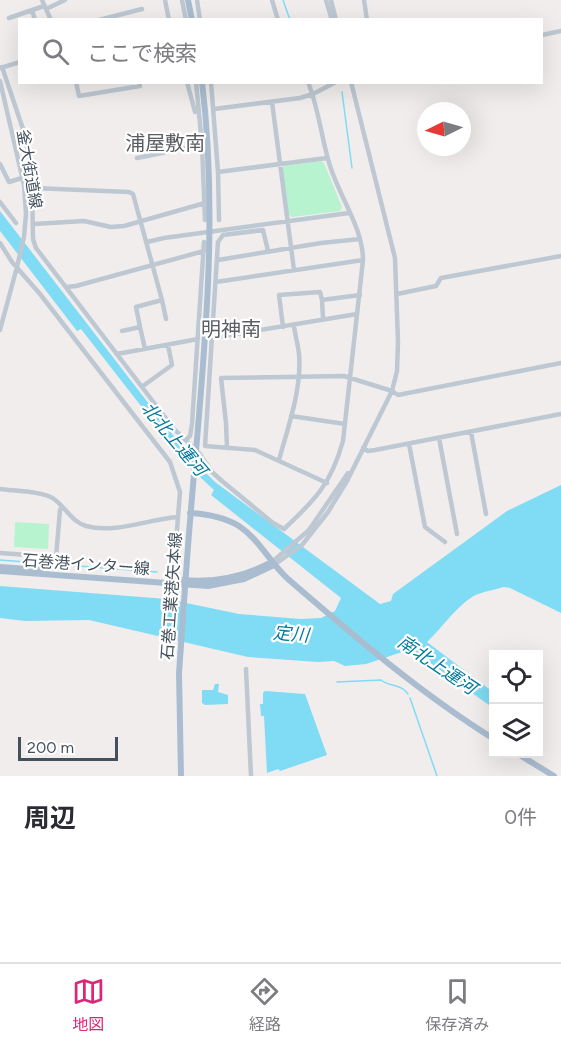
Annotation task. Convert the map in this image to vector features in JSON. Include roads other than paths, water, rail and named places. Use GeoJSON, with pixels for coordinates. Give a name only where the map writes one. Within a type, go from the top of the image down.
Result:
{"type":"FeatureCollection","features":[{"type":"Feature","properties":{"kind":"main road"},"geometry":{"type":"LineString","coordinates":[[188,0],[192,18]]}},
{"type":"Feature","properties":{"kind":"main road"},"geometry":{"type":"LineString","coordinates":[[190,513],[211,232],[209,144],[202,84]]}},
{"type":"Feature","properties":{"kind":"main road","name":"石巻工業港矢本線"},"geometry":{"type":"LineString","coordinates":[[181,776],[179,673],[190,513],[216,517],[238,526],[253,538],[273,564],[389,664],[448,710],[489,736]]}},
{"type":"Feature","properties":{"kind":"main road","name":"石巻港インター線"},"geometry":{"type":"LineString","coordinates":[[0,567],[48,564],[173,580],[207,581],[229,579],[273,564]]}},
{"type":"Feature","properties":{"kind":"main road","name":"石巻港インター線"},"geometry":{"type":"LineString","coordinates":[[0,571],[208,586],[244,579],[273,564]]}},
{"type":"Feature","properties":{"kind":"main road"},"geometry":{"type":"LineString","coordinates":[[526,758],[554,776]]}},
{"type":"Feature","properties":{"kind":"street"},"geometry":{"type":"LineString","coordinates":[[42,0],[50,18]]}},
{"type":"Feature","properties":{"kind":"street"},"geometry":{"type":"LineString","coordinates":[[9,18],[65,0]]}},
{"type":"Feature","properties":{"kind":"street"},"geometry":{"type":"LineString","coordinates":[[165,0],[169,18]]}},
{"type":"Feature","properties":{"kind":"street"},"geometry":{"type":"LineString","coordinates":[[182,0],[186,18]]}},
{"type":"Feature","properties":{"kind":"street"},"geometry":{"type":"LineString","coordinates":[[197,0],[200,18]]}},
{"type":"Feature","properties":{"kind":"street"},"geometry":{"type":"LineString","coordinates":[[272,0],[277,18]]}},
{"type":"Feature","properties":{"kind":"street"},"geometry":{"type":"LineString","coordinates":[[326,0],[333,18]]}},
{"type":"Feature","properties":{"kind":"street"},"geometry":{"type":"LineString","coordinates":[[331,0],[334,18]]}},
{"type":"Feature","properties":{"kind":"street"},"geometry":{"type":"LineString","coordinates":[[364,0],[367,18]]}},
{"type":"Feature","properties":{"kind":"street"},"geometry":{"type":"LineString","coordinates":[[110,18],[142,9]]}},
{"type":"Feature","properties":{"kind":"street"},"geometry":{"type":"LineString","coordinates":[[32,10],[34,18]]}},
{"type":"Feature","properties":{"kind":"street"},"geometry":{"type":"LineString","coordinates":[[127,13],[128,18]]}},
{"type":"Feature","properties":{"kind":"street"},"geometry":{"type":"LineString","coordinates":[[543,35],[561,31]]}},
{"type":"Feature","properties":{"kind":"street"},"geometry":{"type":"LineString","coordinates":[[18,63],[1,68],[23,129],[33,174]]}},
{"type":"Feature","properties":{"kind":"street","name":"釜大街道線"},"geometry":{"type":"LineString","coordinates":[[0,81],[26,200],[24,237],[0,330]]}},
{"type":"Feature","properties":{"kind":"street"},"geometry":{"type":"LineString","coordinates":[[76,84],[79,96],[140,86],[140,84]]}},
{"type":"Feature","properties":{"kind":"street"},"geometry":{"type":"LineString","coordinates":[[188,84],[195,112],[199,111]]}},
{"type":"Feature","properties":{"kind":"street"},"geometry":{"type":"LineString","coordinates":[[196,84],[202,145],[205,220]]}},
{"type":"Feature","properties":{"kind":"street"},"geometry":{"type":"LineString","coordinates":[[211,84],[219,220]]}},
{"type":"Feature","properties":{"kind":"street"},"geometry":{"type":"LineString","coordinates":[[0,164],[6,182],[22,178],[29,179],[33,188],[33,239],[36,248],[174,429],[196,450],[222,482],[283,530],[312,502],[327,483],[339,455],[345,424],[363,260],[360,239],[327,158],[309,84]]}},
{"type":"Feature","properties":{"kind":"street"},"geometry":{"type":"LineString","coordinates":[[214,109],[313,94],[332,84]]}},
{"type":"Feature","properties":{"kind":"street"},"geometry":{"type":"LineString","coordinates":[[273,564],[300,543],[328,512],[392,391],[398,359],[397,294],[393,244],[352,84]]}},
{"type":"Feature","properties":{"kind":"street"},"geometry":{"type":"LineString","coordinates":[[272,102],[294,270]]}},
{"type":"Feature","properties":{"kind":"street"},"geometry":{"type":"LineString","coordinates":[[137,158],[202,145]]}},
{"type":"Feature","properties":{"kind":"street"},"geometry":{"type":"LineString","coordinates":[[218,172],[327,158]]}},
{"type":"Feature","properties":{"kind":"street"},"geometry":{"type":"LineString","coordinates":[[33,188],[134,194],[166,320]]}},
{"type":"Feature","properties":{"kind":"street"},"geometry":{"type":"LineString","coordinates":[[0,202],[16,223]]}},
{"type":"Feature","properties":{"kind":"street"},"geometry":{"type":"LineString","coordinates":[[34,224],[84,221],[111,227],[141,222],[205,203]]}},
{"type":"Feature","properties":{"kind":"street"},"geometry":{"type":"LineString","coordinates":[[147,242],[349,213]]}},
{"type":"Feature","properties":{"kind":"street"},"geometry":{"type":"LineString","coordinates":[[268,251],[263,230],[223,236],[218,242],[205,446],[255,450],[327,483]]}},
{"type":"Feature","properties":{"kind":"street"},"geometry":{"type":"LineString","coordinates":[[218,260],[291,247],[360,239]]}},
{"type":"Feature","properties":{"kind":"street"},"geometry":{"type":"LineString","coordinates":[[186,440],[191,433],[204,242]]}},
{"type":"Feature","properties":{"kind":"street"},"geometry":{"type":"LineString","coordinates":[[0,243],[9,259],[18,264],[170,462],[180,492],[173,580]]}},
{"type":"Feature","properties":{"kind":"street"},"geometry":{"type":"LineString","coordinates":[[67,287],[204,251]]}},
{"type":"Feature","properties":{"kind":"street"},"geometry":{"type":"LineString","coordinates":[[397,294],[436,286],[441,278],[561,256]]}},
{"type":"Feature","properties":{"kind":"street"},"geometry":{"type":"LineString","coordinates":[[216,282],[363,260]]}},
{"type":"Feature","properties":{"kind":"street"},"geometry":{"type":"LineString","coordinates":[[283,327],[279,295],[320,292],[323,320]]}},
{"type":"Feature","properties":{"kind":"street"},"geometry":{"type":"LineString","coordinates":[[322,300],[360,296]]}},
{"type":"Feature","properties":{"kind":"street"},"geometry":{"type":"LineString","coordinates":[[145,349],[136,307],[162,300]]}},
{"type":"Feature","properties":{"kind":"street"},"geometry":{"type":"LineString","coordinates":[[213,338],[357,314]]}},
{"type":"Feature","properties":{"kind":"street"},"geometry":{"type":"LineString","coordinates":[[279,460],[291,416],[298,376],[299,355],[294,326]]}},
{"type":"Feature","properties":{"kind":"street"},"geometry":{"type":"LineString","coordinates":[[122,331],[140,327]]}},
{"type":"Feature","properties":{"kind":"street"},"geometry":{"type":"LineString","coordinates":[[117,354],[198,339]]}},
{"type":"Feature","properties":{"kind":"street"},"geometry":{"type":"LineString","coordinates":[[143,386],[172,365],[168,345]]}},
{"type":"Feature","properties":{"kind":"street"},"geometry":{"type":"LineString","coordinates":[[227,448],[221,378],[349,377],[398,395],[561,363]]}},
{"type":"Feature","properties":{"kind":"street"},"geometry":{"type":"LineString","coordinates":[[363,448],[368,451],[409,444],[561,414]]}},
{"type":"Feature","properties":{"kind":"street"},"geometry":{"type":"LineString","coordinates":[[291,416],[345,424]]}},
{"type":"Feature","properties":{"kind":"street"},"geometry":{"type":"LineString","coordinates":[[471,432],[486,514]]}},
{"type":"Feature","properties":{"kind":"street"},"geometry":{"type":"LineString","coordinates":[[440,438],[457,534]]}},
{"type":"Feature","properties":{"kind":"street"},"geometry":{"type":"LineString","coordinates":[[409,444],[425,527],[445,542]]}},
{"type":"Feature","properties":{"kind":"street"},"geometry":{"type":"LineString","coordinates":[[0,489],[48,496],[56,500],[77,521],[93,527],[178,517]]}},
{"type":"Feature","properties":{"kind":"street"},"geometry":{"type":"LineString","coordinates":[[0,553],[48,564],[56,557],[62,507]]}},
{"type":"Feature","properties":{"kind":"street"},"geometry":{"type":"LineString","coordinates":[[246,669],[251,776]]}},
{"type":"Feature","properties":{"kind":"water"},"geometry":{"type":"Polygon","coordinates":[[[0,211],[190,457],[215,482],[380,604],[391,601],[393,594],[507,511],[561,485],[561,613],[504,587],[472,597],[459,607],[427,642],[489,689],[489,705],[411,649],[366,664],[345,666],[334,661],[248,657],[89,620],[25,621],[0,618],[0,586],[167,599],[239,614],[301,619],[321,618],[335,611],[341,598],[211,495],[214,490],[187,465],[81,329],[77,331],[0,231],[0,211]]]}},
{"type":"Feature","properties":{"kind":"water"},"geometry":{"type":"Polygon","coordinates":[[[215,684],[219,684],[218,692],[228,695],[228,704],[205,705],[202,703],[202,690],[213,690],[215,684]]]}},
{"type":"Feature","properties":{"kind":"water"},"geometry":{"type":"Polygon","coordinates":[[[265,691],[305,694],[327,755],[280,771],[278,769],[267,773],[264,716],[261,716],[260,704],[263,704],[265,691]]]}},
{"type":"Feature","properties":{"kind":"waterway"},"geometry":{"type":"LineString","coordinates":[[283,0],[289,18]]}},
{"type":"Feature","properties":{"kind":"waterway"},"geometry":{"type":"LineString","coordinates":[[342,92],[352,168]]}},
{"type":"Feature","properties":{"kind":"waterway"},"geometry":{"type":"LineString","coordinates":[[0,560],[157,572]]}},
{"type":"Feature","properties":{"kind":"waterway"},"geometry":{"type":"LineString","coordinates":[[337,682],[381,680],[403,689],[408,694]]}},
{"type":"Feature","properties":{"kind":"waterway"},"geometry":{"type":"LineString","coordinates":[[410,698],[437,776]]}},
{"type":"Feature","properties":{"kind":"district","name":"浦屋敷南"},"geometry":{"type":"Point","coordinates":[165,143]}},
{"type":"Feature","properties":{"kind":"district","name":"明神南"},"geometry":{"type":"Point","coordinates":[231,329]}},
{"type":"Feature","properties":{"kind":"water label","name":"北北上運河"},"geometry":{"type":"Point","coordinates":[174,439]}},
{"type":"Feature","properties":{"kind":"water label","name":"定川"},"geometry":{"type":"Point","coordinates":[291,634]}},
{"type":"Feature","properties":{"kind":"water label","name":"南北上運河"},"geometry":{"type":"Point","coordinates":[437,665]}}]}
